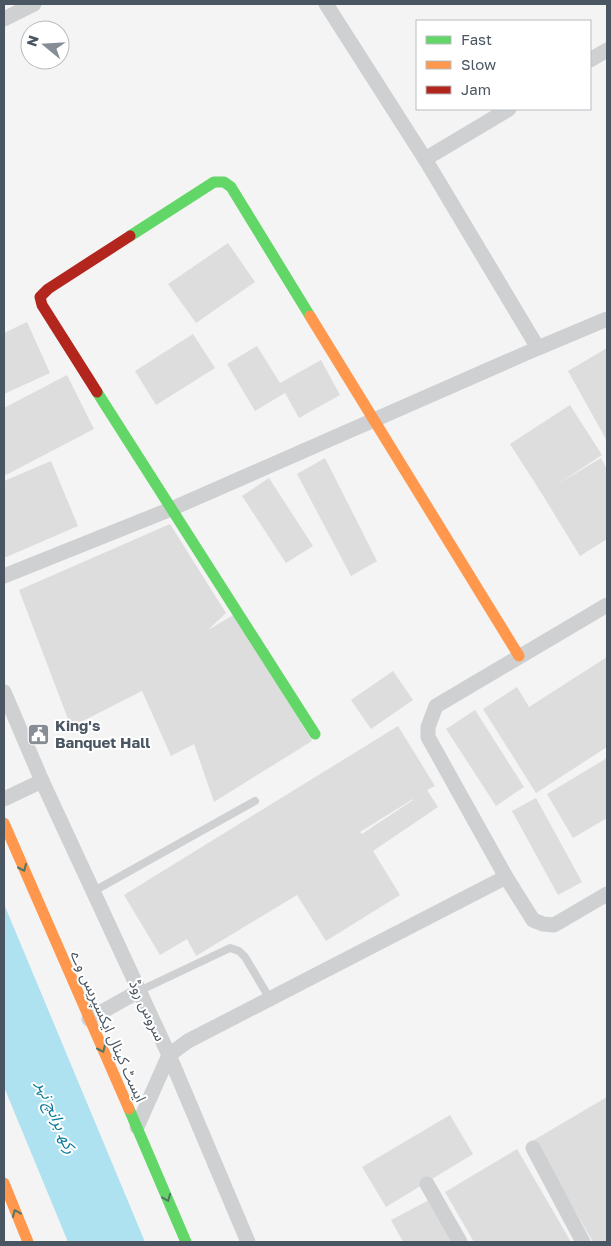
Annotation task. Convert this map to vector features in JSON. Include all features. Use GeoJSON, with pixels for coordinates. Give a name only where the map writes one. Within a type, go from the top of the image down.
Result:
{"type":"FeatureCollection","features":[{"type":"Feature","properties":{"kind":"street"},"geometry":{"type":"LineString","coordinates":[[4,19],[34,4]]}},
{"type":"Feature","properties":{"kind":"street"},"geometry":{"type":"LineString","coordinates":[[329,5],[538,348]]}},
{"type":"Feature","properties":{"kind":"street"},"geometry":{"type":"LineString","coordinates":[[591,59],[607,50]]}},
{"type":"Feature","properties":{"kind":"street"},"geometry":{"type":"LineString","coordinates":[[424,159],[507,110]]}},
{"type":"Feature","properties":{"kind":"street"},"geometry":{"type":"LineString","coordinates":[[315,734],[42,305],[40,297],[48,289],[214,182],[224,182],[231,187],[519,656]]}},
{"type":"Feature","properties":{"kind":"street"},"geometry":{"type":"LineString","coordinates":[[4,576],[171,509],[607,319]]}},
{"type":"Feature","properties":{"kind":"street"},"geometry":{"type":"LineString","coordinates":[[607,605],[436,706],[428,727],[428,737],[506,877],[533,920],[543,924],[554,925],[607,894]]}},
{"type":"Feature","properties":{"kind":"street","name":"سروس روڈ"},"geometry":{"type":"LineString","coordinates":[[4,692],[42,781],[169,1054],[248,1242]]}},
{"type":"Feature","properties":{"kind":"street"},"geometry":{"type":"LineString","coordinates":[[4,799],[42,781]]}},
{"type":"Feature","properties":{"kind":"street","name":"ایسٹ کینال ایکسپریس وے"},"geometry":{"type":"LineString","coordinates":[[4,823],[186,1242]]}},
{"type":"Feature","properties":{"kind":"street"},"geometry":{"type":"LineString","coordinates":[[137,1127],[169,1054],[188,1041],[506,877]]}},
{"type":"Feature","properties":{"kind":"street"},"geometry":{"type":"LineString","coordinates":[[89,1019],[139,991]]}},
{"type":"Feature","properties":{"kind":"street"},"geometry":{"type":"LineString","coordinates":[[533,1148],[583,1242]]}},
{"type":"Feature","properties":{"kind":"street"},"geometry":{"type":"LineString","coordinates":[[4,1183],[28,1242]]}},
{"type":"Feature","properties":{"kind":"street"},"geometry":{"type":"LineString","coordinates":[[427,1184],[460,1242]]}},
{"type":"Feature","properties":{"kind":"lane"},"geometry":{"type":"LineString","coordinates":[[94,891],[256,801]]}},
{"type":"Feature","properties":{"kind":"lane"},"geometry":{"type":"LineString","coordinates":[[139,991],[230,948],[240,951],[245,957],[270,999]]}},
{"type":"Feature","properties":{"kind":"water","name":"رکھ برانچ نہر"},"geometry":{"type":"Polygon","coordinates":[[[4,904],[145,1242],[68,1242],[4,1087],[4,904]]]}},
{"type":"Feature","properties":{"kind":"building"},"geometry":{"type":"Polygon","coordinates":[[[228,243],[255,282],[196,323],[168,284],[228,243]]]}},
{"type":"Feature","properties":{"kind":"building"},"geometry":{"type":"Polygon","coordinates":[[[27,322],[50,373],[4,394],[4,333],[27,322]]]}},
{"type":"Feature","properties":{"kind":"building"},"geometry":{"type":"Polygon","coordinates":[[[193,334],[215,368],[156,405],[135,371],[193,334]]]}},
{"type":"Feature","properties":{"kind":"building"},"geometry":{"type":"Polygon","coordinates":[[[257,346],[280,383],[321,360],[340,395],[299,418],[285,393],[255,411],[227,364],[257,346]]]}},
{"type":"Feature","properties":{"kind":"building"},"geometry":{"type":"Polygon","coordinates":[[[607,348],[607,441],[568,371],[607,348]]]}},
{"type":"Feature","properties":{"kind":"building"},"geometry":{"type":"Polygon","coordinates":[[[67,375],[94,429],[4,476],[4,408],[67,375]]]}},
{"type":"Feature","properties":{"kind":"building"},"geometry":{"type":"Polygon","coordinates":[[[570,405],[602,455],[556,485],[601,458],[607,469],[607,539],[580,556],[510,444],[570,405]]]}},
{"type":"Feature","properties":{"kind":"building"},"geometry":{"type":"Polygon","coordinates":[[[325,458],[377,561],[351,576],[297,474],[325,458]]]}},
{"type":"Feature","properties":{"kind":"building"},"geometry":{"type":"Polygon","coordinates":[[[51,461],[78,526],[4,558],[4,481],[51,461]]]}},
{"type":"Feature","properties":{"kind":"building"},"geometry":{"type":"Polygon","coordinates":[[[269,478],[313,546],[286,563],[242,496],[269,478]]]}},
{"type":"Feature","properties":{"kind":"building"},"geometry":{"type":"Polygon","coordinates":[[[170,524],[226,613],[208,630],[235,614],[312,741],[214,802],[194,744],[171,756],[142,691],[71,727],[19,590],[170,524]]]}},
{"type":"Feature","properties":{"kind":"building"},"geometry":{"type":"Polygon","coordinates":[[[607,657],[607,747],[536,793],[483,709],[517,687],[529,707],[607,657]]]}},
{"type":"Feature","properties":{"kind":"building"},"geometry":{"type":"Polygon","coordinates":[[[393,671],[413,700],[371,729],[351,700],[393,671]]]}},
{"type":"Feature","properties":{"kind":"building"},"geometry":{"type":"Polygon","coordinates":[[[475,710],[524,787],[496,806],[446,729],[475,710]]]}},
{"type":"Feature","properties":{"kind":"building"},"geometry":{"type":"Polygon","coordinates":[[[398,726],[435,786],[427,790],[438,807],[373,851],[400,895],[326,941],[297,895],[196,956],[187,939],[160,955],[124,895],[398,726]],[[413,799],[360,832],[362,834],[413,799]]]}},
{"type":"Feature","properties":{"kind":"building"},"geometry":{"type":"Polygon","coordinates":[[[607,758],[607,818],[573,838],[547,794],[607,758]]]}},
{"type":"Feature","properties":{"kind":"building"},"geometry":{"type":"Polygon","coordinates":[[[536,798],[582,882],[558,895],[512,811],[536,798]]]}},
{"type":"Feature","properties":{"kind":"building"},"geometry":{"type":"Polygon","coordinates":[[[607,1097],[607,1242],[593,1242],[534,1140],[607,1097]]]}},
{"type":"Feature","properties":{"kind":"building"},"geometry":{"type":"Polygon","coordinates":[[[450,1115],[473,1154],[386,1207],[362,1167],[450,1115]]]}},
{"type":"Feature","properties":{"kind":"building"},"geometry":{"type":"Polygon","coordinates":[[[517,1149],[571,1242],[474,1242],[445,1192],[517,1149]]]}},
{"type":"Feature","properties":{"kind":"building"},"geometry":{"type":"Polygon","coordinates":[[[433,1198],[456,1242],[403,1242],[391,1220],[433,1198]]]}},
{"type":"Feature","properties":{"kind":"traffic: fast"},"geometry":{"type":"LineString","coordinates":[[130,236],[214,182],[224,182],[231,187],[310,316]]}},
{"type":"Feature","properties":{"kind":"traffic: fast"},"geometry":{"type":"LineString","coordinates":[[97,392],[315,734]]}},
{"type":"Feature","properties":{"kind":"traffic: fast"},"geometry":{"type":"LineString","coordinates":[[129,1109],[186,1242]]}},
{"type":"Feature","properties":{"kind":"traffic: slow"},"geometry":{"type":"LineString","coordinates":[[310,316],[519,656]]}},
{"type":"Feature","properties":{"kind":"traffic: slow"},"geometry":{"type":"LineString","coordinates":[[4,823],[129,1109]]}},
{"type":"Feature","properties":{"kind":"traffic: slow"},"geometry":{"type":"LineString","coordinates":[[4,1183],[28,1242]]}},
{"type":"Feature","properties":{"kind":"traffic: jam"},"geometry":{"type":"LineString","coordinates":[[97,392],[42,305],[40,297],[48,289],[130,236]]}},
{"type":"Feature","properties":{"kind":"place","name":"King's Banquet Hall"},"geometry":{"type":"Point","coordinates":[39,734]}}]}
